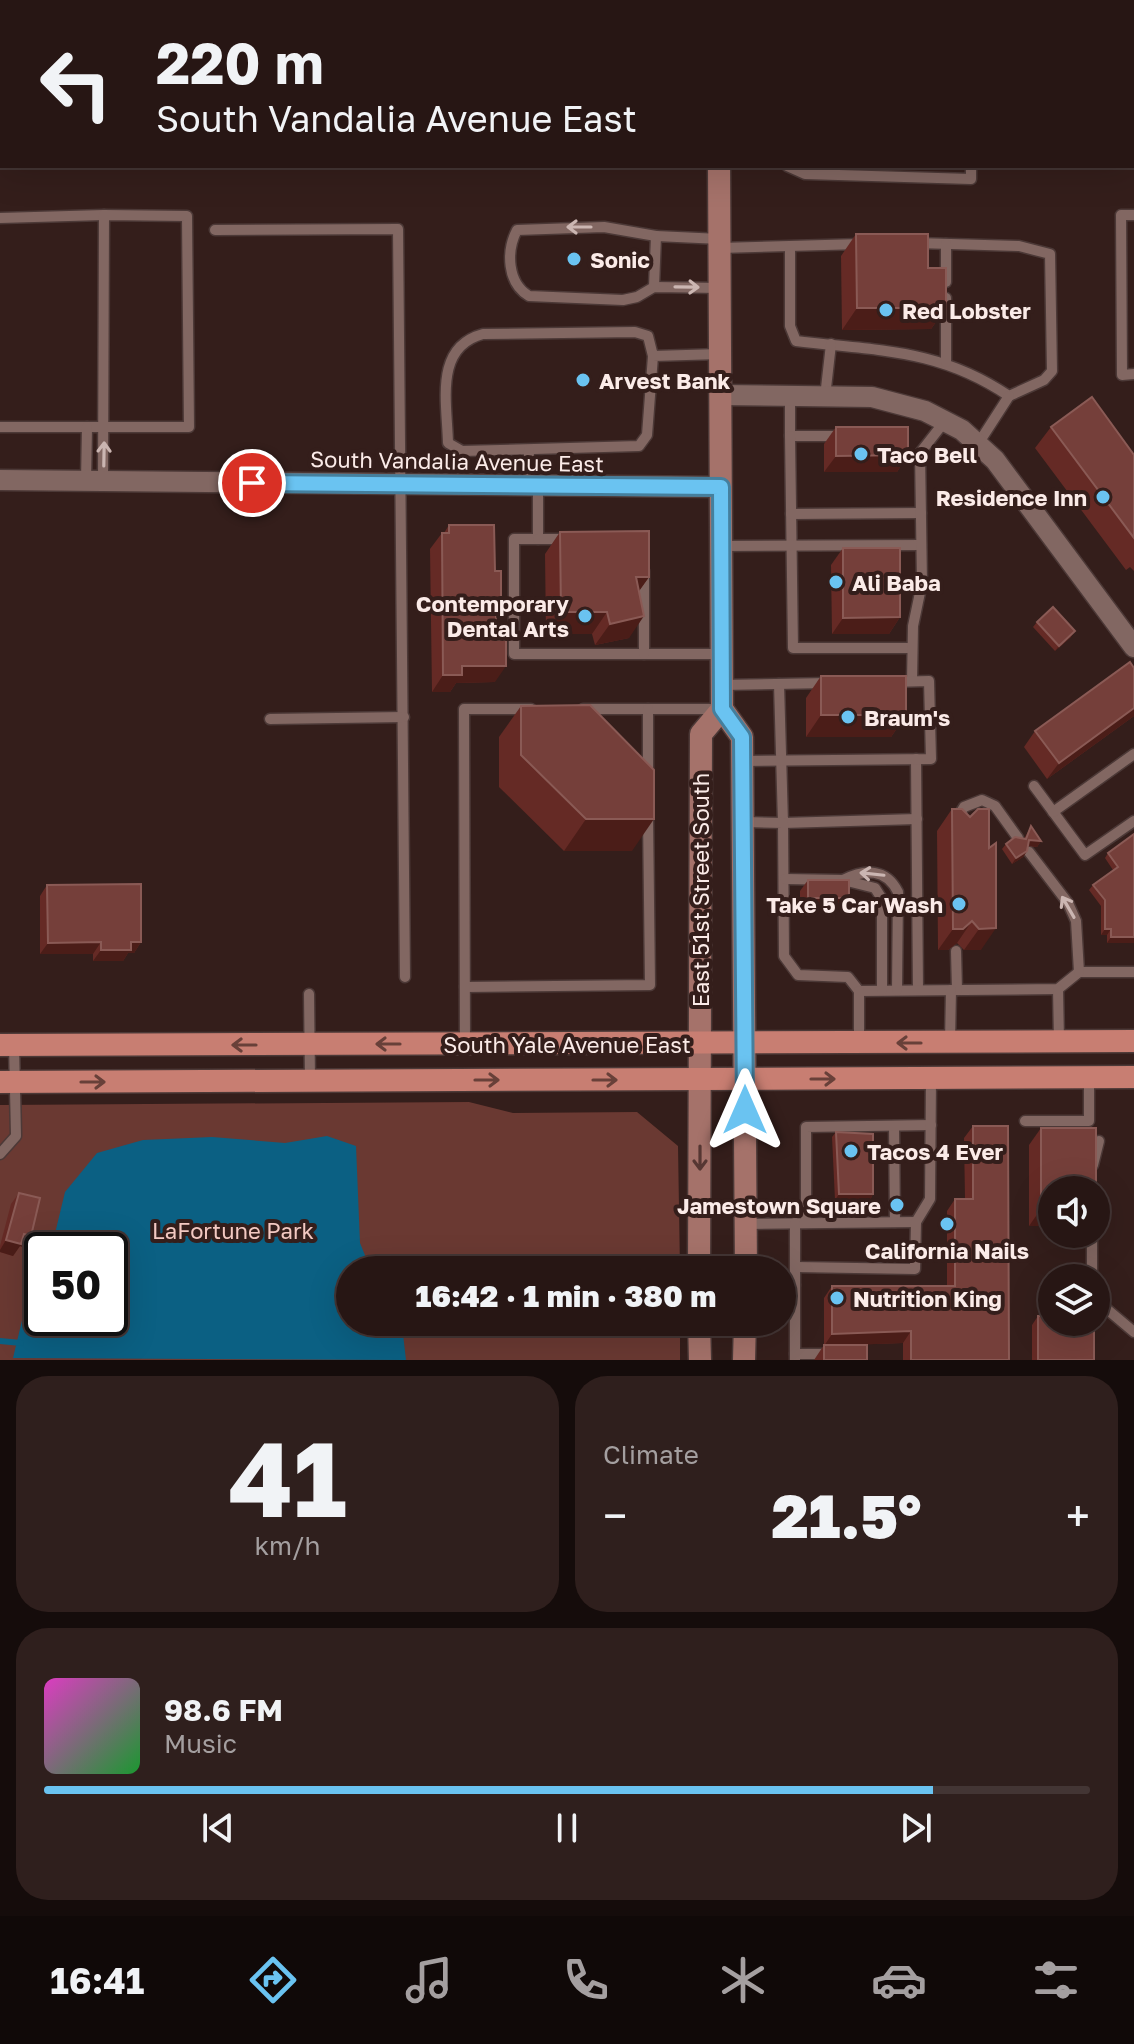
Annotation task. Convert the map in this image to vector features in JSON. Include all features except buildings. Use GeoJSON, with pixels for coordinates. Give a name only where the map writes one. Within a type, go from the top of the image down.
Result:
{"type":"FeatureCollection","features":[{"type":"Feature","properties":{"kind":"main road"},"geometry":{"type":"LineString","coordinates":[[719,168],[722,709]]}},
{"type":"Feature","properties":{"kind":"main road","name":"East 51st Street South"},"geometry":{"type":"LineString","coordinates":[[699,1256],[701,734],[722,709],[742,737],[746,1256]]}},
{"type":"Feature","properties":{"kind":"main road","name":"South Yale Avenue East"},"geometry":{"type":"LineString","coordinates":[[7,1045],[1134,1041]]}},
{"type":"Feature","properties":{"kind":"main road","name":"South Yale Avenue East"},"geometry":{"type":"LineString","coordinates":[[7,1082],[1134,1077]]}},
{"type":"Feature","properties":{"kind":"main road"},"geometry":{"type":"LineString","coordinates":[[699,1336],[700,1360]]}},
{"type":"Feature","properties":{"kind":"main road"},"geometry":{"type":"LineString","coordinates":[[744,1360],[745,1336]]}},
{"type":"Feature","properties":{"kind":"street"},"geometry":{"type":"LineString","coordinates":[[721,395],[872,397],[925,411],[945,421],[995,460],[1134,647]]}},
{"type":"Feature","properties":{"kind":"street","name":"South Vandalia Avenue East"},"geometry":{"type":"LineString","coordinates":[[0,480],[721,487]]}},
{"type":"Feature","properties":{"kind":"lane"},"geometry":{"type":"LineString","coordinates":[[792,168],[805,174],[873,171],[971,179],[971,168]]}},
{"type":"Feature","properties":{"kind":"lane"},"geometry":{"type":"LineString","coordinates":[[95,481],[104,427],[104,215]]}},
{"type":"Feature","properties":{"kind":"lane"},"geometry":{"type":"LineString","coordinates":[[1134,215],[1121,215],[1122,375],[1134,374]]}},
{"type":"Feature","properties":{"kind":"lane"},"geometry":{"type":"LineString","coordinates":[[0,218],[187,216],[189,427],[0,427]]}},
{"type":"Feature","properties":{"kind":"lane"},"geometry":{"type":"LineString","coordinates":[[720,288],[654,287],[637,297],[623,300],[529,296],[514,281],[510,265],[513,237],[517,230],[525,228],[604,227],[720,244],[790,247],[873,244]]}},
{"type":"Feature","properties":{"kind":"lane"},"geometry":{"type":"LineString","coordinates":[[215,230],[398,229],[405,977]]}},
{"type":"Feature","properties":{"kind":"lane"},"geometry":{"type":"LineString","coordinates":[[654,287],[656,236]]}},
{"type":"Feature","properties":{"kind":"lane"},"geometry":{"type":"LineString","coordinates":[[901,244],[1019,246],[1044,250],[1052,257],[1052,371],[1044,380],[1009,396],[978,444]]}},
{"type":"Feature","properties":{"kind":"lane"},"geometry":{"type":"LineString","coordinates":[[946,244],[946,362]]}},
{"type":"Feature","properties":{"kind":"lane"},"geometry":{"type":"LineString","coordinates":[[790,247],[792,337],[796,341],[915,354],[946,362],[983,378],[1009,396]]}},
{"type":"Feature","properties":{"kind":"lane"},"geometry":{"type":"LineString","coordinates":[[635,332],[648,336],[653,356],[644,442],[606,449],[462,451],[448,443],[446,373],[454,352],[465,339],[483,334],[635,332]]}},
{"type":"Feature","properties":{"kind":"lane"},"geometry":{"type":"LineString","coordinates":[[825,397],[831,344]]}},
{"type":"Feature","properties":{"kind":"lane"},"geometry":{"type":"LineString","coordinates":[[653,356],[720,354]]}},
{"type":"Feature","properties":{"kind":"lane"},"geometry":{"type":"LineString","coordinates":[[790,396],[793,648],[912,648]]}},
{"type":"Feature","properties":{"kind":"lane"},"geometry":{"type":"LineString","coordinates":[[912,681],[912,648],[922,583],[920,453],[945,421]]}},
{"type":"Feature","properties":{"kind":"lane"},"geometry":{"type":"LineString","coordinates":[[87,427],[95,481]]}},
{"type":"Feature","properties":{"kind":"lane"},"geometry":{"type":"LineString","coordinates":[[790,436],[853,436]]}},
{"type":"Feature","properties":{"kind":"lane"},"geometry":{"type":"LineString","coordinates":[[910,444],[920,453]]}},
{"type":"Feature","properties":{"kind":"lane"},"geometry":{"type":"LineString","coordinates":[[529,450],[538,539]]}},
{"type":"Feature","properties":{"kind":"lane"},"geometry":{"type":"LineString","coordinates":[[791,514],[921,513]]}},
{"type":"Feature","properties":{"kind":"lane"},"geometry":{"type":"LineString","coordinates":[[583,539],[514,539],[514,654],[722,654]]}},
{"type":"Feature","properties":{"kind":"lane"},"geometry":{"type":"LineString","coordinates":[[721,546],[921,545]]}},
{"type":"Feature","properties":{"kind":"lane"},"geometry":{"type":"LineString","coordinates":[[643,553],[644,654]]}},
{"type":"Feature","properties":{"kind":"lane"},"geometry":{"type":"LineString","coordinates":[[743,761],[931,759],[929,681],[883,682]]}},
{"type":"Feature","properties":{"kind":"lane"},"geometry":{"type":"LineString","coordinates":[[722,685],[838,683]]}},
{"type":"Feature","properties":{"kind":"lane"},"geometry":{"type":"LineString","coordinates":[[779,684],[785,879],[784,956],[798,975],[848,977],[859,991],[859,1043]]}},
{"type":"Feature","properties":{"kind":"lane"},"geometry":{"type":"LineString","coordinates":[[465,1044],[464,709],[541,709]]}},
{"type":"Feature","properties":{"kind":"lane"},"geometry":{"type":"LineString","coordinates":[[571,709],[722,709]]}},
{"type":"Feature","properties":{"kind":"lane"},"geometry":{"type":"LineString","coordinates":[[648,709],[648,787]]}},
{"type":"Feature","properties":{"kind":"lane"},"geometry":{"type":"LineString","coordinates":[[270,719],[404,717]]}},
{"type":"Feature","properties":{"kind":"lane"},"geometry":{"type":"LineString","coordinates":[[1053,812],[1134,754]]}},
{"type":"Feature","properties":{"kind":"lane"},"geometry":{"type":"LineString","coordinates":[[916,759],[918,990]]}},
{"type":"Feature","properties":{"kind":"lane"},"geometry":{"type":"LineString","coordinates":[[1034,786],[1085,855],[1134,821]]}},
{"type":"Feature","properties":{"kind":"lane"},"geometry":{"type":"LineString","coordinates":[[955,831],[957,815],[964,807],[982,800],[995,806],[1018,838]]}},
{"type":"Feature","properties":{"kind":"lane"},"geometry":{"type":"LineString","coordinates":[[465,987],[650,985],[648,802]]}},
{"type":"Feature","properties":{"kind":"lane"},"geometry":{"type":"LineString","coordinates":[[745,822],[917,819]]}},
{"type":"Feature","properties":{"kind":"lane"},"geometry":{"type":"LineString","coordinates":[[1029,852],[1068,903],[1076,921],[1079,972]]}},
{"type":"Feature","properties":{"kind":"lane"},"geometry":{"type":"LineString","coordinates":[[843,880],[858,872],[881,872],[892,880],[898,892],[897,990]]}},
{"type":"Feature","properties":{"kind":"lane"},"geometry":{"type":"LineString","coordinates":[[785,879],[843,880],[875,888],[882,899],[882,990]]}},
{"type":"Feature","properties":{"kind":"lane"},"geometry":{"type":"LineString","coordinates":[[950,1042],[956,951]]}},
{"type":"Feature","properties":{"kind":"lane"},"geometry":{"type":"LineString","coordinates":[[859,991],[1058,989],[1079,972],[1134,972]]}},
{"type":"Feature","properties":{"kind":"lane"},"geometry":{"type":"LineString","coordinates":[[1058,989],[1059,1041]]}},
{"type":"Feature","properties":{"kind":"lane"},"geometry":{"type":"LineString","coordinates":[[309,994],[310,1081]]}},
{"type":"Feature","properties":{"kind":"lane"},"geometry":{"type":"LineString","coordinates":[[0,1154],[16,1136],[7,1082],[7,1045]]}},
{"type":"Feature","properties":{"kind":"lane"},"geometry":{"type":"LineString","coordinates":[[931,1078],[931,1125],[930,1199],[916,1222],[915,1269],[796,1267],[806,1127],[931,1125]]}},
{"type":"Feature","properties":{"kind":"lane"},"geometry":{"type":"LineString","coordinates":[[1025,1121],[1089,1121],[1089,1078]]}},
{"type":"Feature","properties":{"kind":"lane"},"geometry":{"type":"LineString","coordinates":[[894,1126],[895,1222]]}},
{"type":"Feature","properties":{"kind":"lane"},"geometry":{"type":"LineString","coordinates":[[1092,1175],[1099,1141]]}},
{"type":"Feature","properties":{"kind":"lane"},"geometry":{"type":"LineString","coordinates":[[745,1224],[916,1222]]}},
{"type":"Feature","properties":{"kind":"lane"},"geometry":{"type":"LineString","coordinates":[[1110,1312],[1134,1332]]}},
{"type":"Feature","properties":{"kind":"lane"},"geometry":{"type":"LineString","coordinates":[[795,1336],[795,1357],[839,1354]]}},
{"type":"Feature","properties":{"kind":"green space","name":"LaFortune Park"},"geometry":{"type":"Polygon","coordinates":[[[469,1102],[513,1113],[637,1112],[678,1146],[680,1256],[336,1256],[336,1336],[680,1336],[680,1360],[0,1360],[0,1105],[469,1102]]]}},
{"type":"Feature","properties":{"kind":"water"},"geometry":{"type":"Polygon","coordinates":[[[327,1136],[356,1146],[360,1243],[365,1256],[336,1256],[336,1336],[403,1336],[406,1360],[13,1358],[24,1312],[24,1336],[128,1336],[128,1232],[55,1232],[65,1192],[97,1153],[143,1140],[212,1137],[285,1143],[327,1136]]]}},
{"type":"Feature","properties":{"kind":"waterway"},"geometry":{"type":"LineString","coordinates":[[0,1341],[21,1343]]}},
{"type":"Feature","properties":{"kind":"place","name":"Sonic"},"geometry":{"type":"Point","coordinates":[574,259]}},
{"type":"Feature","properties":{"kind":"place","name":"Red Lobster"},"geometry":{"type":"Point","coordinates":[886,310]}},
{"type":"Feature","properties":{"kind":"place","name":"Arvest Bank"},"geometry":{"type":"Point","coordinates":[583,380]}},
{"type":"Feature","properties":{"kind":"place","name":"Taco Bell"},"geometry":{"type":"Point","coordinates":[861,454]}},
{"type":"Feature","properties":{"kind":"place","name":"Residence Inn"},"geometry":{"type":"Point","coordinates":[1103,497]}},
{"type":"Feature","properties":{"kind":"place","name":"Ali Baba"},"geometry":{"type":"Point","coordinates":[836,582]}},
{"type":"Feature","properties":{"kind":"place","name":"Contemporary Dental Arts"},"geometry":{"type":"Point","coordinates":[585,616]}},
{"type":"Feature","properties":{"kind":"place","name":"Braum's"},"geometry":{"type":"Point","coordinates":[848,717]}},
{"type":"Feature","properties":{"kind":"place","name":"Take 5 Car Wash"},"geometry":{"type":"Point","coordinates":[959,904]}},
{"type":"Feature","properties":{"kind":"place","name":"Tacos 4 Ever"},"geometry":{"type":"Point","coordinates":[851,1151]}},
{"type":"Feature","properties":{"kind":"place","name":"Jamestown Square"},"geometry":{"type":"Point","coordinates":[897,1205]}},
{"type":"Feature","properties":{"kind":"place","name":"California Nails"},"geometry":{"type":"Point","coordinates":[947,1224]}},
{"type":"Feature","properties":{"kind":"place","name":"Nutrition King"},"geometry":{"type":"Point","coordinates":[837,1298]}},
{"type":"Feature","properties":{"kind":"route"},"geometry":{"type":"LineString","coordinates":[[252,483],[721,487],[722,709],[742,737],[745,1110]]}}]}
